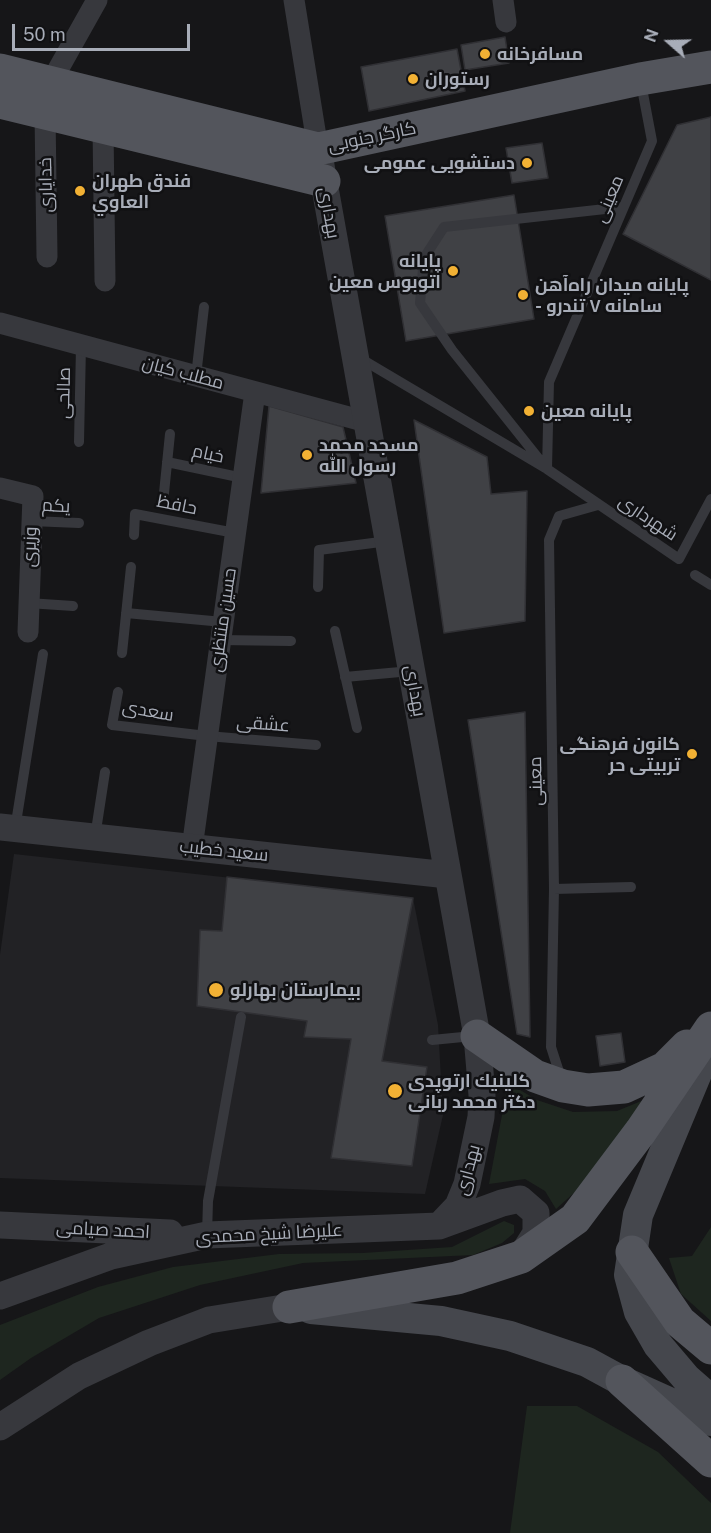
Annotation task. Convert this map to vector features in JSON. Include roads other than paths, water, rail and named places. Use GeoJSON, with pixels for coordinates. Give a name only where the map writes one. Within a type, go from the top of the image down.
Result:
{"type":"FeatureCollection","features":[{"type":"Feature","properties":{"kind":"main road","name":"کارگر جنوبی"},"geometry":{"type":"LineString","coordinates":[[0,102],[48,98],[318,149],[640,79],[711,67]]}},
{"type":"Feature","properties":{"kind":"main road","name":"کارگر جنوبی"},"geometry":{"type":"LineString","coordinates":[[0,70],[103,127],[324,181]]}},
{"type":"Feature","properties":{"kind":"main road"},"geometry":{"type":"LineString","coordinates":[[477,1036],[535,1076],[563,1086],[588,1090],[624,1087],[665,1068],[711,1022]]}},
{"type":"Feature","properties":{"kind":"main road"},"geometry":{"type":"LineString","coordinates":[[289,1307],[457,1278],[521,1257],[575,1219],[641,1131],[711,1028]]}},
{"type":"Feature","properties":{"kind":"main road"},"geometry":{"type":"LineString","coordinates":[[711,1039],[638,1215],[629,1275],[639,1312],[658,1345],[686,1378],[711,1400]]}},
{"type":"Feature","properties":{"kind":"main road"},"geometry":{"type":"LineString","coordinates":[[632,1252],[680,1322],[711,1348]]}},
{"type":"Feature","properties":{"kind":"main road"},"geometry":{"type":"LineString","coordinates":[[289,1307],[441,1321],[510,1336],[587,1362],[622,1381],[711,1421]]}},
{"type":"Feature","properties":{"kind":"main road"},"geometry":{"type":"LineString","coordinates":[[622,1381],[711,1461]]}},
{"type":"Feature","properties":{"kind":"street"},"geometry":{"type":"LineString","coordinates":[[48,98],[97,0]]}},
{"type":"Feature","properties":{"kind":"street"},"geometry":{"type":"LineString","coordinates":[[294,0],[318,149]]}},
{"type":"Feature","properties":{"kind":"street"},"geometry":{"type":"LineString","coordinates":[[503,0],[506,22]]}},
{"type":"Feature","properties":{"kind":"street","name":"خدایاری"},"geometry":{"type":"LineString","coordinates":[[47,257],[48,98]]}},
{"type":"Feature","properties":{"kind":"street"},"geometry":{"type":"LineString","coordinates":[[103,127],[105,281]]}},
{"type":"Feature","properties":{"kind":"street","name":"بهداری"},"geometry":{"type":"LineString","coordinates":[[318,149],[477,1036],[482,1095],[467,1184],[458,1206],[439,1226]]}},
{"type":"Feature","properties":{"kind":"street","name":"مطلب کیان"},"geometry":{"type":"LineString","coordinates":[[0,323],[367,422]]}},
{"type":"Feature","properties":{"kind":"street","name":"حسین منتظری"},"geometry":{"type":"LineString","coordinates":[[192,848],[255,392]]}},
{"type":"Feature","properties":{"kind":"street","name":"وزیری"},"geometry":{"type":"LineString","coordinates":[[0,488],[33,496],[27,632]]}},
{"type":"Feature","properties":{"kind":"street","name":"سعید خطیب"},"geometry":{"type":"LineString","coordinates":[[8,828],[448,875]]}},
{"type":"Feature","properties":{"kind":"street","name":"علیرضا شیخ محمدی"},"geometry":{"type":"LineString","coordinates":[[0,1296],[111,1256],[207,1235],[439,1226],[502,1203],[520,1199],[536,1214],[536,1233],[521,1257]]}},
{"type":"Feature","properties":{"kind":"street","name":"احمد صیامی"},"geometry":{"type":"LineString","coordinates":[[0,1225],[207,1235]]}},
{"type":"Feature","properties":{"kind":"street"},"geometry":{"type":"LineString","coordinates":[[0,1427],[79,1376],[149,1343],[209,1320],[289,1307]]}},
{"type":"Feature","properties":{"kind":"lane","name":"معینی"},"geometry":{"type":"LineString","coordinates":[[547,469],[549,382],[652,141],[640,79]]}},
{"type":"Feature","properties":{"kind":"lane"},"geometry":{"type":"LineString","coordinates":[[547,469],[452,350],[420,303],[424,258],[444,227],[623,207]]}},
{"type":"Feature","properties":{"kind":"lane"},"geometry":{"type":"LineString","coordinates":[[196,376],[204,307]]}},
{"type":"Feature","properties":{"kind":"lane","name":"صالحی"},"geometry":{"type":"LineString","coordinates":[[79,442],[81,345]]}},
{"type":"Feature","properties":{"kind":"lane"},"geometry":{"type":"LineString","coordinates":[[355,355],[547,469]]}},
{"type":"Feature","properties":{"kind":"lane"},"geometry":{"type":"LineString","coordinates":[[164,493],[170,434]]}},
{"type":"Feature","properties":{"kind":"lane","name":"خیام"},"geometry":{"type":"LineString","coordinates":[[167,462],[243,478]]}},
{"type":"Feature","properties":{"kind":"lane","name":"شهرداری"},"geometry":{"type":"LineString","coordinates":[[547,469],[679,559],[711,499]]}},
{"type":"Feature","properties":{"kind":"lane","name":"معینی"},"geometry":{"type":"LineString","coordinates":[[563,1086],[551,1047],[554,889],[549,540],[559,516],[598,505]]}},
{"type":"Feature","properties":{"kind":"lane","name":"حافظ"},"geometry":{"type":"LineString","coordinates":[[134,536],[135,514],[235,533]]}},
{"type":"Feature","properties":{"kind":"lane","name":"یکم"},"geometry":{"type":"LineString","coordinates":[[31,521],[79,524]]}},
{"type":"Feature","properties":{"kind":"lane"},"geometry":{"type":"LineString","coordinates":[[318,587],[319,550],[388,541]]}},
{"type":"Feature","properties":{"kind":"lane"},"geometry":{"type":"LineString","coordinates":[[122,653],[131,567]]}},
{"type":"Feature","properties":{"kind":"lane"},"geometry":{"type":"LineString","coordinates":[[695,575],[711,585]]}},
{"type":"Feature","properties":{"kind":"lane"},"geometry":{"type":"LineString","coordinates":[[28,603],[73,606]]}},
{"type":"Feature","properties":{"kind":"lane"},"geometry":{"type":"LineString","coordinates":[[126,613],[291,642]]}},
{"type":"Feature","properties":{"kind":"lane"},"geometry":{"type":"LineString","coordinates":[[335,632],[357,728]]}},
{"type":"Feature","properties":{"kind":"lane"},"geometry":{"type":"LineString","coordinates":[[8,828],[43,654]]}},
{"type":"Feature","properties":{"kind":"lane"},"geometry":{"type":"LineString","coordinates":[[345,677],[411,671]]}},
{"type":"Feature","properties":{"kind":"lane","name":"سعدی"},"geometry":{"type":"LineString","coordinates":[[118,692],[112,725],[207,736]]}},
{"type":"Feature","properties":{"kind":"lane","name":"عشقی"},"geometry":{"type":"LineString","coordinates":[[207,736],[316,745]]}},
{"type":"Feature","properties":{"kind":"lane"},"geometry":{"type":"LineString","coordinates":[[95,837],[105,772]]}},
{"type":"Feature","properties":{"kind":"lane"},"geometry":{"type":"LineString","coordinates":[[554,889],[631,887]]}},
{"type":"Feature","properties":{"kind":"lane"},"geometry":{"type":"LineString","coordinates":[[207,1235],[208,1201],[241,1017]]}},
{"type":"Feature","properties":{"kind":"lane"},"geometry":{"type":"LineString","coordinates":[[432,1040],[477,1036]]}},
{"type":"Feature","properties":{"kind":"place","name":"مسافرخانه"},"geometry":{"type":"Point","coordinates":[485,54]}},
{"type":"Feature","properties":{"kind":"place","name":"رستوران"},"geometry":{"type":"Point","coordinates":[413,79]}},
{"type":"Feature","properties":{"kind":"place","name":"دستشویی عمومی"},"geometry":{"type":"Point","coordinates":[527,163]}},
{"type":"Feature","properties":{"kind":"place","name":"فندق طهران العاوي"},"geometry":{"type":"Point","coordinates":[80,191]}},
{"type":"Feature","properties":{"kind":"place","name":"پایانه اتوبوس معین"},"geometry":{"type":"Point","coordinates":[453,271]}},
{"type":"Feature","properties":{"kind":"place","name":"پایانه میدان راه‌آهن - سامانه ۷ تندرو"},"geometry":{"type":"Point","coordinates":[523,295]}},
{"type":"Feature","properties":{"kind":"place","name":"پایانه معین"},"geometry":{"type":"Point","coordinates":[529,411]}},
{"type":"Feature","properties":{"kind":"place","name":"مسجد محمد رسول الله"},"geometry":{"type":"Point","coordinates":[307,455]}},
{"type":"Feature","properties":{"kind":"place","name":"کانون فرهنگی تربیتی حر"},"geometry":{"type":"Point","coordinates":[692,754]}},
{"type":"Feature","properties":{"kind":"place","name":"بیمارستان بهارلو"},"geometry":{"type":"Point","coordinates":[216,990]}},
{"type":"Feature","properties":{"kind":"place","name":"كلينيك ارتوپدى دكتر محمد ربانى"},"geometry":{"type":"Point","coordinates":[395,1091]}}]}
